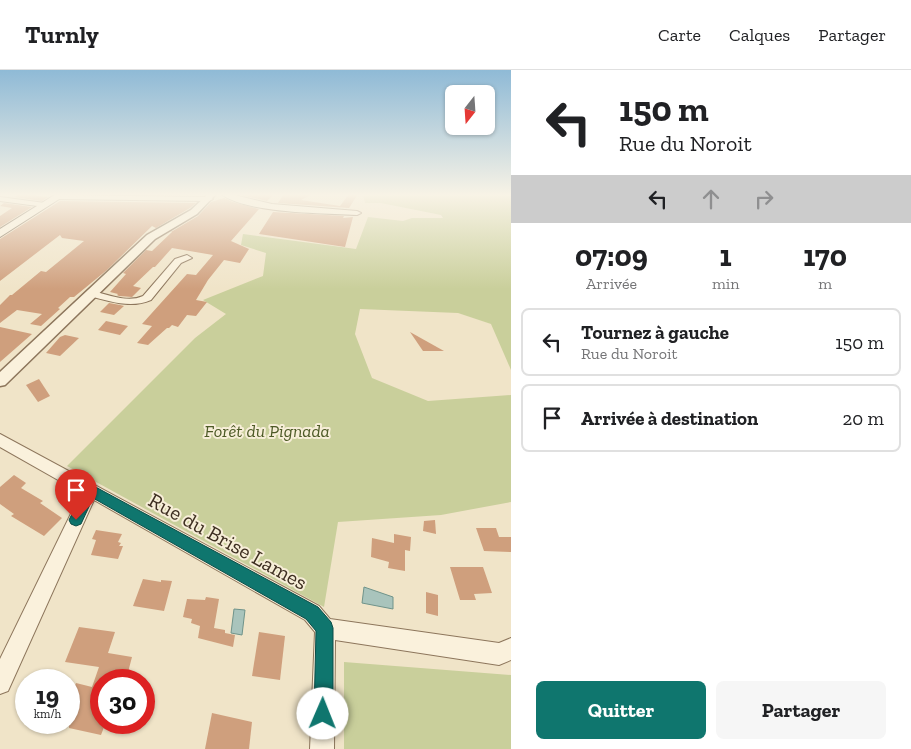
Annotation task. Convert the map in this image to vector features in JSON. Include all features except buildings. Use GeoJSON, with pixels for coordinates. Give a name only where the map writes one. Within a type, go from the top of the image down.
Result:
{"type":"FeatureCollection","features":[{"type":"Feature","properties":{"kind":"main road"},"geometry":{"type":"LineString","coordinates":[[0,234],[12,226]]}},
{"type":"Feature","properties":{"kind":"street"},"geometry":{"type":"LineString","coordinates":[[0,381],[151,237],[170,226]]}},
{"type":"Feature","properties":{"kind":"street"},"geometry":{"type":"LineString","coordinates":[[93,294],[135,302],[142,301],[147,298],[178,261],[187,258]]}},
{"type":"Feature","properties":{"kind":"street","name":"Rue du Brise Lames"},"geometry":{"type":"LineString","coordinates":[[0,440],[312,613],[325,628]]}},
{"type":"Feature","properties":{"kind":"street"},"geometry":{"type":"LineString","coordinates":[[0,683],[90,490]]}},
{"type":"Feature","properties":{"kind":"street"},"geometry":{"type":"LineString","coordinates":[[322,749],[325,628],[499,654],[511,649]]}},
{"type":"Feature","properties":{"kind":"green space","name":"Forêt du Pignada"},"geometry":{"type":"Polygon","coordinates":[[[365,226],[511,226],[511,370],[491,324],[458,313],[360,309],[355,334],[372,378],[428,401],[511,395],[511,502],[441,515],[338,522],[324,607],[67,466],[195,338],[226,314],[203,300],[263,276],[266,253],[241,245],[243,234],[356,249],[365,226]]]}},
{"type":"Feature","properties":{"kind":"green space"},"geometry":{"type":"Polygon","coordinates":[[[344,662],[511,675],[511,749],[344,749],[344,662]]]}},
{"type":"Feature","properties":{"kind":"water"},"geometry":{"type":"Polygon","coordinates":[[[364,587],[393,597],[393,609],[362,603],[364,587]]]}},
{"type":"Feature","properties":{"kind":"water"},"geometry":{"type":"Polygon","coordinates":[[[234,609],[245,610],[242,635],[231,633],[234,609]]]}},
{"type":"Feature","properties":{"kind":"route"},"geometry":{"type":"LineString","coordinates":[[76,520],[90,490],[312,613],[325,628],[323,714]]}}]}
